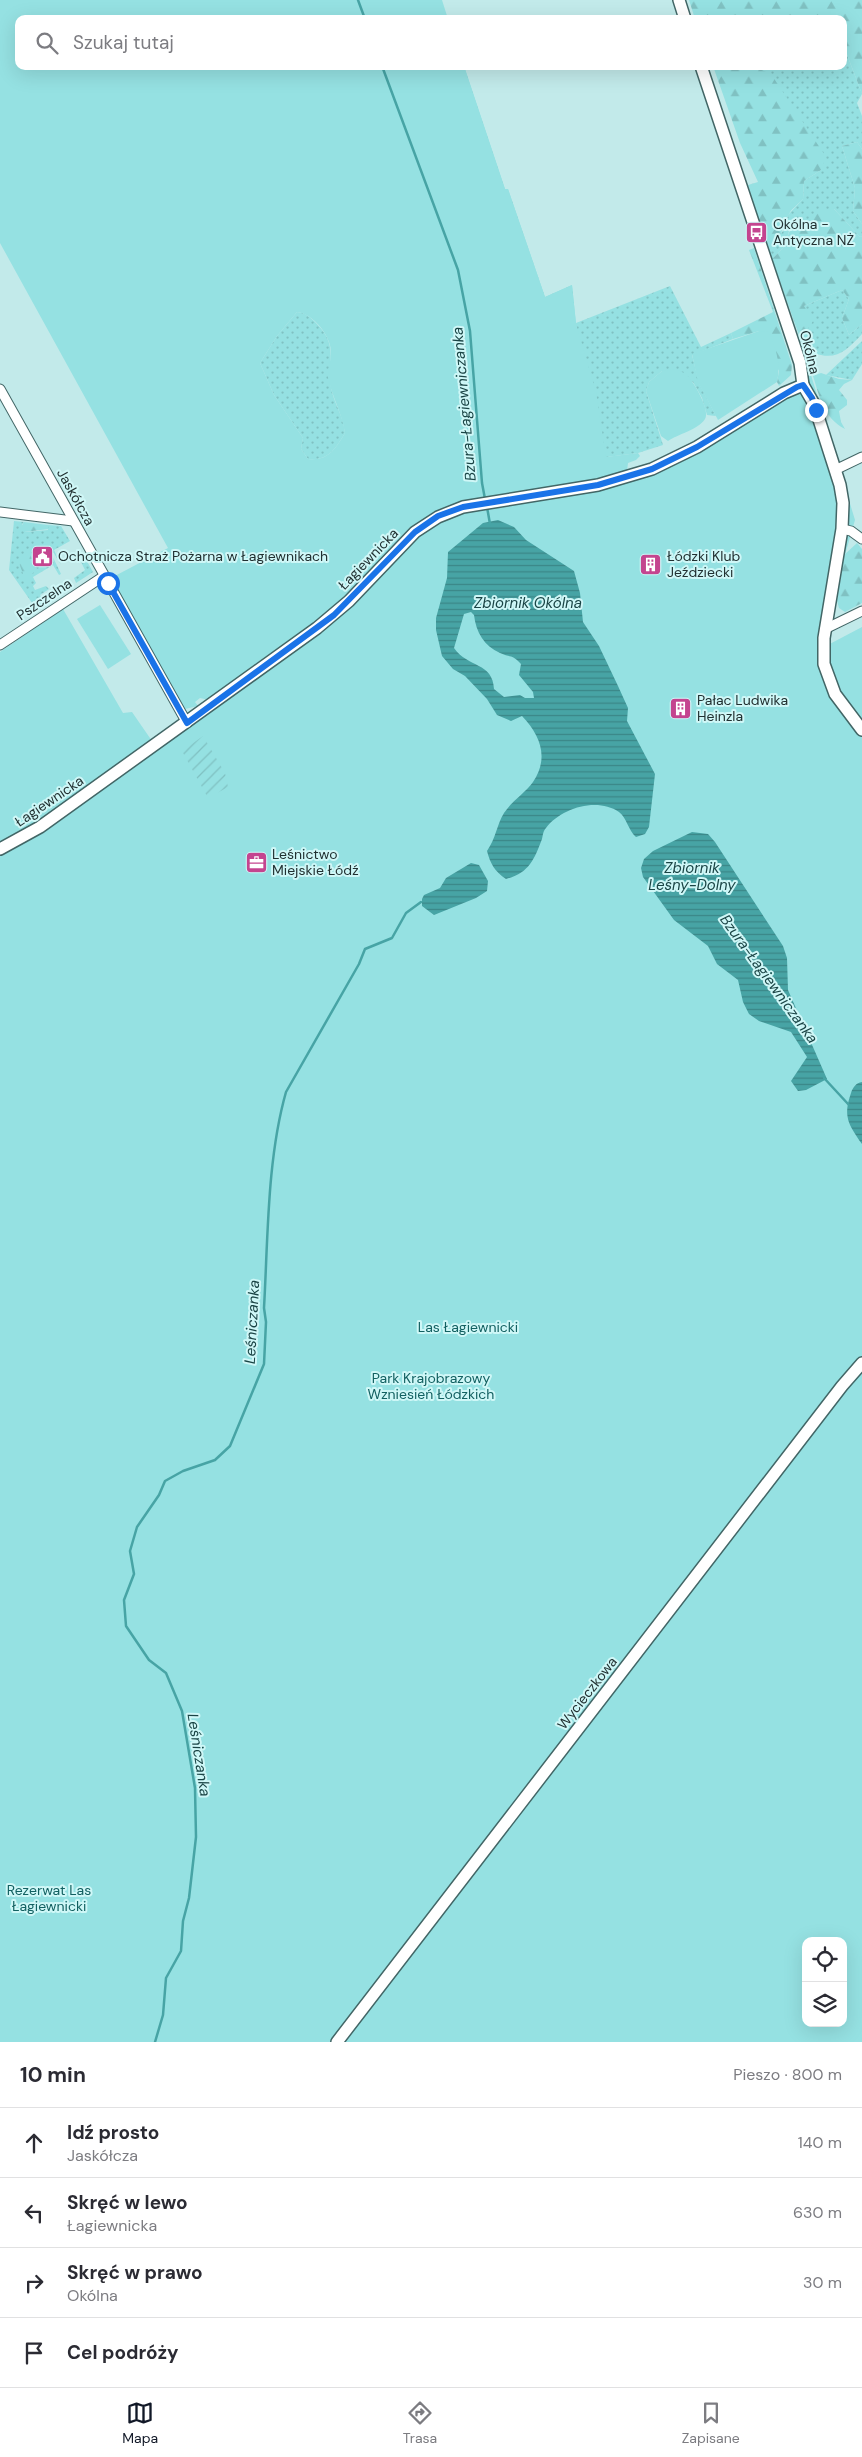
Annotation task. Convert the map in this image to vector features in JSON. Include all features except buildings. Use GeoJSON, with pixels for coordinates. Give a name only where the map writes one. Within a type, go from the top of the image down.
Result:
{"type":"FeatureCollection","features":[{"type":"Feature","properties":{"kind":"street"},"geometry":{"type":"LineString","coordinates":[[679,0],[684,15]]}},
{"type":"Feature","properties":{"kind":"street","name":"Okólna"},"geometry":{"type":"LineString","coordinates":[[702,70],[800,363],[803,385],[814,404],[842,496],[842,529],[825,629],[823,658],[828,679],[837,698],[862,730]]}},
{"type":"Feature","properties":{"kind":"street","name":"Łagiewnicka"},"geometry":{"type":"LineString","coordinates":[[0,849],[40,827],[187,723],[334,615],[364,586],[404,542],[427,522],[448,512],[479,504],[598,485],[652,469],[697,447],[784,393],[803,385]]}},
{"type":"Feature","properties":{"kind":"street","name":"Jaskółcza"},"geometry":{"type":"LineString","coordinates":[[0,389],[187,723]]}},
{"type":"Feature","properties":{"kind":"street"},"geometry":{"type":"LineString","coordinates":[[835,470],[862,457]]}},
{"type":"Feature","properties":{"kind":"street"},"geometry":{"type":"LineString","coordinates":[[0,512],[73,521]]}},
{"type":"Feature","properties":{"kind":"street"},"geometry":{"type":"LineString","coordinates":[[842,529],[851,531],[862,538]]}},
{"type":"Feature","properties":{"kind":"street","name":"Pszczelna"},"geometry":{"type":"LineString","coordinates":[[0,645],[104,576]]}},
{"type":"Feature","properties":{"kind":"street"},"geometry":{"type":"LineString","coordinates":[[825,629],[862,611]]}},
{"type":"Feature","properties":{"kind":"street","name":"Wycieczkowa"},"geometry":{"type":"LineString","coordinates":[[337,2042],[818,1417],[862,1363]]}},
{"type":"Feature","properties":{"kind":"green space","name":"Las Łagiewnicki"},"geometry":{"type":"Polygon","coordinates":[[[0,0],[442,0],[447,15],[15,15],[15,70],[465,70],[505,189],[508,189],[545,297],[572,285],[576,324],[596,392],[606,457],[638,453],[640,456],[628,463],[627,471],[610,477],[561,486],[661,470],[811,375],[855,520],[821,638],[824,647],[862,627],[862,2042],[0,2042],[0,652],[63,609],[123,713],[132,712],[152,741],[209,700],[200,698],[195,702],[198,706],[185,709],[111,578],[168,548],[0,243],[0,0]],[[297,312],[277,336],[260,363],[274,395],[303,438],[301,449],[308,459],[315,459],[331,453],[345,433],[328,377],[331,347],[321,327],[310,317],[297,312]]]}},
{"type":"Feature","properties":{"kind":"green space"},"geometry":{"type":"Polygon","coordinates":[[[689,0],[862,0],[862,94],[847,55],[847,15],[694,15],[689,0]]]}},
{"type":"Feature","properties":{"kind":"green space"},"geometry":{"type":"Polygon","coordinates":[[[847,55],[862,94],[857,103],[862,116],[862,149],[857,142],[842,146],[855,188],[853,211],[862,224],[862,236],[860,237],[834,209],[789,231],[785,246],[772,259],[767,248],[783,231],[788,215],[803,199],[804,181],[821,170],[761,70],[847,70],[847,55]]]}},
{"type":"Feature","properties":{"kind":"green space"},"geometry":{"type":"Polygon","coordinates":[[[372,70],[465,70],[505,189],[508,189],[545,297],[572,285],[576,323],[670,286],[701,347],[731,333],[733,339],[692,355],[699,383],[716,416],[707,415],[702,398],[693,382],[662,371],[649,382],[646,391],[663,445],[638,453],[599,458],[372,70]]]}},
{"type":"Feature","properties":{"kind":"green space"},"geometry":{"type":"Polygon","coordinates":[[[714,70],[761,70],[771,74],[826,157],[821,170],[804,181],[803,199],[790,212],[777,241],[767,248],[748,185],[758,182],[740,143],[714,70]]]}},
{"type":"Feature","properties":{"kind":"green space"},"geometry":{"type":"Polygon","coordinates":[[[857,142],[862,149],[862,224],[853,211],[855,188],[842,146],[857,142]]]}},
{"type":"Feature","properties":{"kind":"green space"},"geometry":{"type":"Polygon","coordinates":[[[834,209],[860,237],[862,236],[862,324],[849,335],[842,318],[849,299],[842,290],[804,306],[813,321],[807,330],[813,353],[807,358],[772,259],[785,246],[789,232],[822,210],[834,209]]]}},
{"type":"Feature","properties":{"kind":"green space"},"geometry":{"type":"Polygon","coordinates":[[[754,248],[792,365],[791,375],[779,386],[777,382],[779,371],[759,331],[733,339],[731,333],[773,312],[749,250],[754,248]]]}},
{"type":"Feature","properties":{"kind":"green space"},"geometry":{"type":"Polygon","coordinates":[[[842,290],[849,299],[842,318],[849,335],[862,324],[862,334],[846,350],[835,355],[829,356],[813,353],[807,330],[804,306],[842,290]]]}},
{"type":"Feature","properties":{"kind":"green space"},"geometry":{"type":"Polygon","coordinates":[[[297,312],[305,314],[312,319],[324,332],[328,340],[331,356],[330,382],[345,433],[331,453],[315,459],[308,459],[301,449],[303,438],[274,395],[260,363],[277,336],[297,312]]]}},
{"type":"Feature","properties":{"kind":"green space"},"geometry":{"type":"Polygon","coordinates":[[[759,331],[769,332],[774,344],[778,362],[777,382],[718,420],[698,382],[692,354],[759,331]]]}},
{"type":"Feature","properties":{"kind":"green space"},"geometry":{"type":"Polygon","coordinates":[[[862,341],[862,364],[852,380],[826,375],[862,341]]]}},
{"type":"Feature","properties":{"kind":"green space"},"geometry":{"type":"Polygon","coordinates":[[[675,369],[686,374],[693,382],[706,409],[706,415],[705,419],[698,426],[668,441],[661,436],[646,391],[649,382],[662,371],[675,369]]]}},
{"type":"Feature","properties":{"kind":"green space"},"geometry":{"type":"Polygon","coordinates":[[[821,373],[839,379],[852,380],[844,384],[839,390],[847,400],[847,405],[839,411],[841,422],[845,429],[832,419],[823,406],[813,376],[821,373]]]}},
{"type":"Feature","properties":{"kind":"green space"},"geometry":{"type":"Polygon","coordinates":[[[14,521],[24,522],[22,524],[25,532],[48,530],[48,525],[61,526],[70,541],[54,550],[61,565],[49,545],[61,574],[59,575],[53,565],[33,577],[36,583],[33,586],[35,590],[46,586],[49,589],[40,595],[43,601],[69,588],[37,610],[9,570],[14,521]]]}},
{"type":"Feature","properties":{"kind":"green space"},"geometry":{"type":"Polygon","coordinates":[[[24,522],[48,525],[49,529],[24,532],[21,527],[24,522]]]}},
{"type":"Feature","properties":{"kind":"green space"},"geometry":{"type":"Polygon","coordinates":[[[857,543],[862,549],[862,603],[845,612],[839,608],[837,601],[844,555],[857,543]]]}},
{"type":"Feature","properties":{"kind":"green space"},"geometry":{"type":"Polygon","coordinates":[[[26,554],[30,554],[36,570],[30,576],[29,581],[25,579],[18,560],[26,554]]]}},
{"type":"Feature","properties":{"kind":"green space"},"geometry":{"type":"Polygon","coordinates":[[[83,554],[93,572],[76,583],[74,578],[85,570],[78,556],[83,554]]]}},
{"type":"Feature","properties":{"kind":"green space"},"geometry":{"type":"Polygon","coordinates":[[[100,605],[131,654],[108,669],[77,619],[100,605]]]}},
{"type":"Feature","properties":{"kind":"green space"},"geometry":{"type":"Polygon","coordinates":[[[203,736],[225,773],[228,787],[208,798],[182,751],[203,736]]]}},
{"type":"Feature","properties":{"kind":"water","name":"Zbiornik Okólna"},"geometry":{"type":"Polygon","coordinates":[[[498,520],[514,527],[526,540],[574,571],[580,593],[583,622],[599,646],[618,686],[628,708],[627,721],[655,774],[649,827],[645,834],[636,837],[622,815],[610,808],[590,805],[570,810],[553,821],[544,830],[530,865],[520,873],[506,879],[494,867],[487,851],[504,813],[530,786],[538,773],[542,756],[541,748],[534,731],[522,716],[511,721],[497,715],[487,699],[465,676],[453,669],[442,656],[436,630],[436,618],[447,578],[448,552],[483,523],[498,520]],[[471,612],[464,614],[454,648],[466,659],[485,669],[493,680],[494,689],[504,697],[520,695],[525,698],[534,698],[533,692],[519,675],[521,664],[513,657],[494,650],[485,642],[479,633],[474,615],[471,612]]]}},
{"type":"Feature","properties":{"kind":"water","name":"Zbiornik Leśny-Dolny"},"geometry":{"type":"Polygon","coordinates":[[[692,832],[708,834],[715,842],[783,946],[787,958],[788,990],[827,1079],[806,1090],[798,1091],[791,1081],[807,1057],[791,1032],[759,1021],[749,1014],[743,1002],[738,980],[717,964],[708,946],[674,920],[643,877],[641,868],[644,859],[653,851],[692,832]]]}},
{"type":"Feature","properties":{"kind":"water"},"geometry":{"type":"Polygon","coordinates":[[[471,863],[479,865],[488,881],[487,891],[476,898],[434,915],[422,906],[424,895],[440,888],[446,878],[471,863]]]}},
{"type":"Feature","properties":{"kind":"water"},"geometry":{"type":"Polygon","coordinates":[[[862,1082],[862,1144],[850,1125],[847,1108],[854,1087],[862,1082]]]}},
{"type":"Feature","properties":{"kind":"waterway","name":"Bzura-Łagiewniczanka"},"geometry":{"type":"LineString","coordinates":[[358,0],[364,15]]}},
{"type":"Feature","properties":{"kind":"waterway","name":"Bzura-Łagiewniczanka"},"geometry":{"type":"LineString","coordinates":[[383,70],[458,270],[470,331],[482,483],[485,499]]}},
{"type":"Feature","properties":{"kind":"waterway","name":"Bzura-Łagiewniczanka"},"geometry":{"type":"LineString","coordinates":[[487,507],[490,524]]}},
{"type":"Feature","properties":{"kind":"waterway","name":"Leśniczanka"},"geometry":{"type":"LineString","coordinates":[[155,2042],[163,2015],[166,1978],[181,1951],[183,1921],[189,1898],[196,1837],[195,1788],[182,1711],[166,1673],[149,1660],[126,1626],[124,1600],[134,1574],[130,1551],[137,1527],[159,1495],[165,1481],[183,1471],[215,1460],[230,1446],[264,1364],[266,1322],[264,1308],[269,1199],[275,1144],[286,1092],[359,964],[365,949],[392,938],[406,913],[421,902]]}},
{"type":"Feature","properties":{"kind":"waterway","name":"Bzura-Łagiewniczanka"},"geometry":{"type":"LineString","coordinates":[[824,1078],[849,1105]]}},
{"type":"Feature","properties":{"kind":"place","name":"Okólna - Antyczna NŻ"},"geometry":{"type":"Point","coordinates":[757,232]}},
{"type":"Feature","properties":{"kind":"place","name":"Ochotnicza Straż Pożarna w Łagiewnikach"},"geometry":{"type":"Point","coordinates":[42,556]}},
{"type":"Feature","properties":{"kind":"place","name":"Łódzki Klub Jeździecki"},"geometry":{"type":"Point","coordinates":[651,564]}},
{"type":"Feature","properties":{"kind":"place","name":"Pałac Ludwika Heinzla"},"geometry":{"type":"Point","coordinates":[681,708]}},
{"type":"Feature","properties":{"kind":"place","name":"Leśnictwo Miejskie Łódź"},"geometry":{"type":"Point","coordinates":[256,862]}},
{"type":"Feature","properties":{"kind":"route"},"geometry":{"type":"LineString","coordinates":[[108,583],[187,723],[334,615],[364,586],[404,542],[427,522],[438,516],[463,507],[598,485],[652,469],[697,447],[784,393],[803,385],[812,398],[816,410]]}},
{"type":"Feature","properties":{"kind":"park label","name":"Park Krajobrazowy Wzniesień Łódzkich"},"geometry":{"type":"Point","coordinates":[431,1386]}},
{"type":"Feature","properties":{"kind":"park label","name":"Rezerwat Las Łagiewnicki"},"geometry":{"type":"Point","coordinates":[49,1898]}}]}
